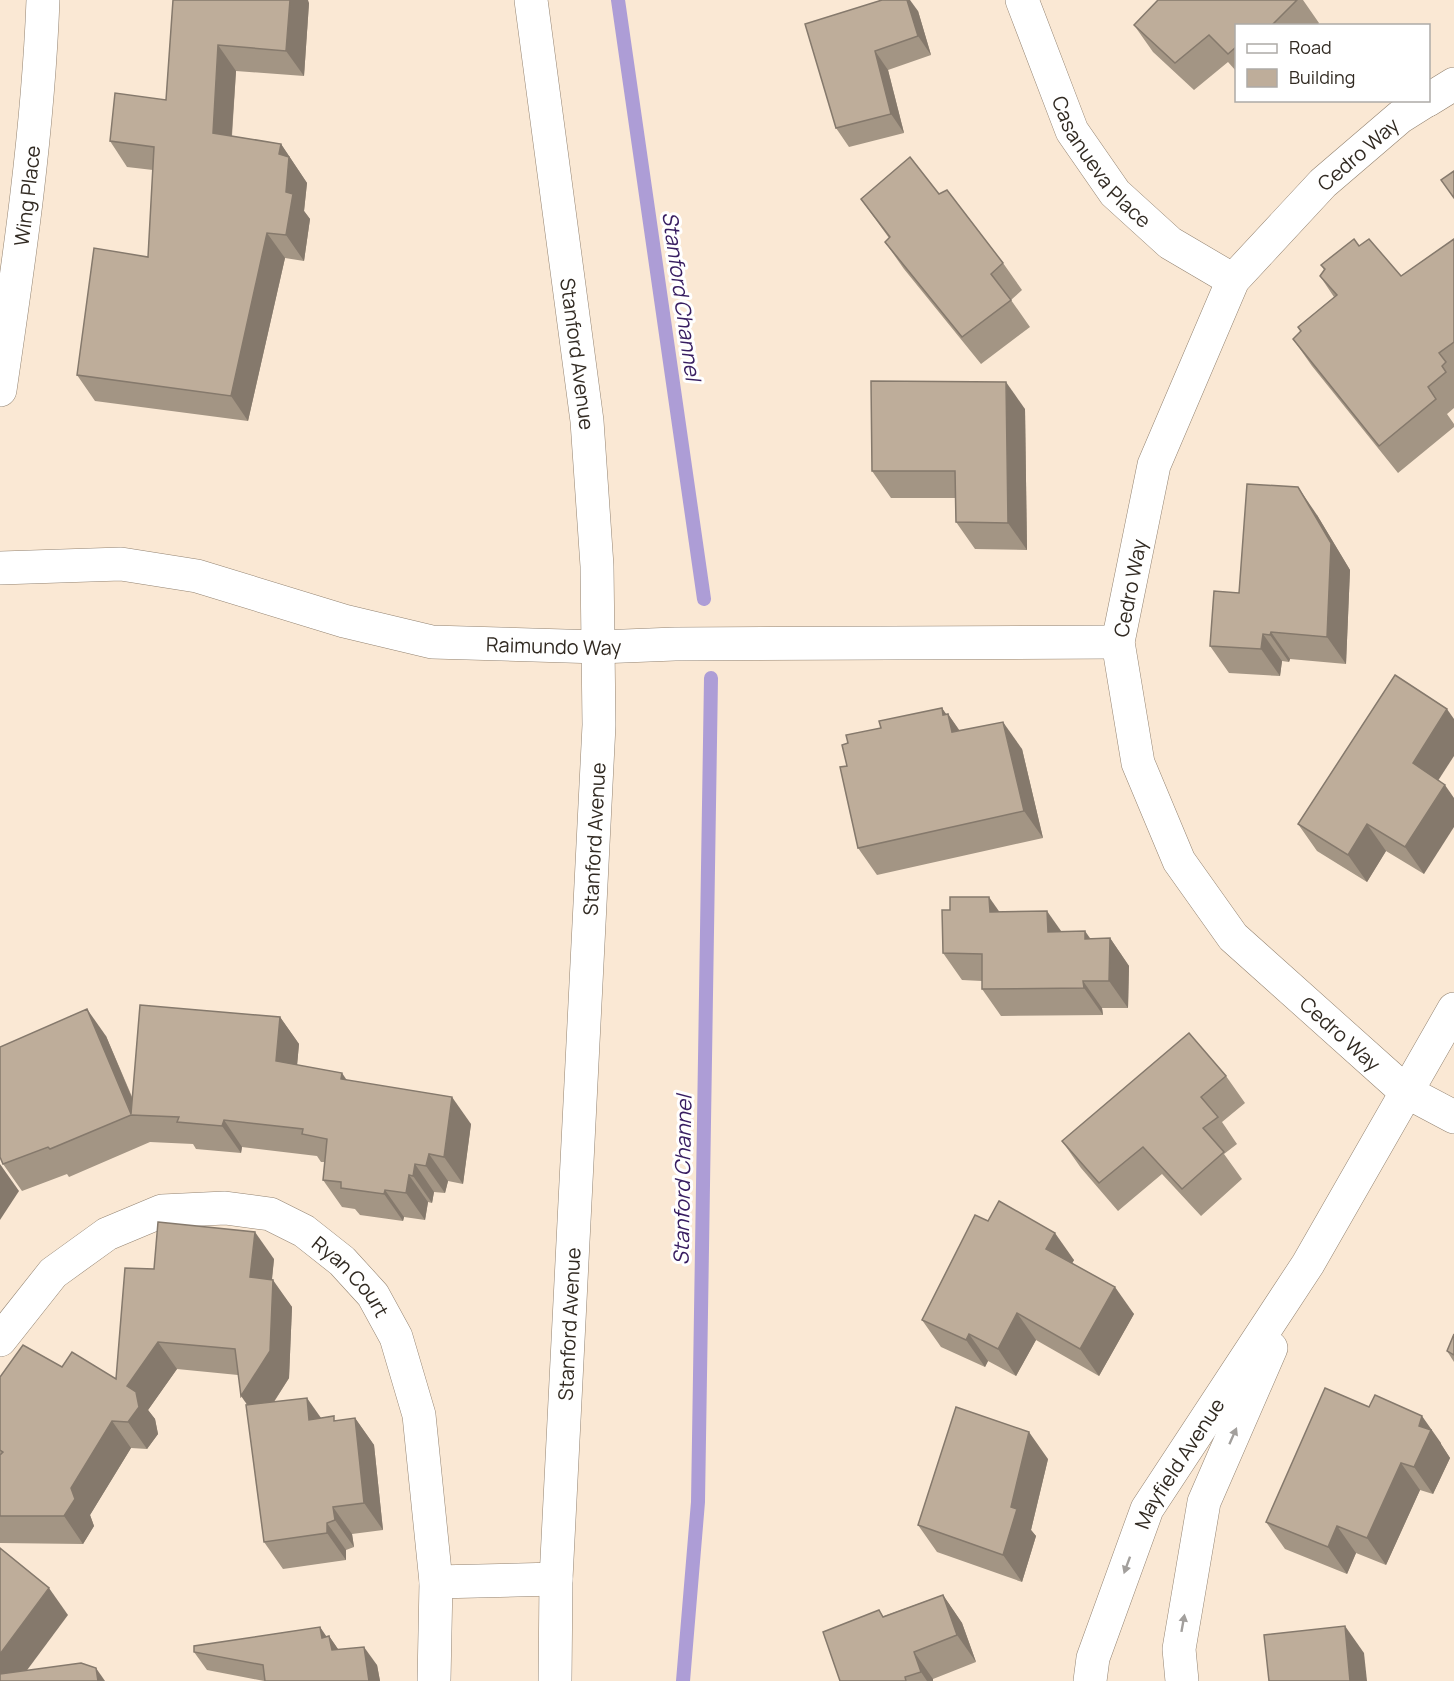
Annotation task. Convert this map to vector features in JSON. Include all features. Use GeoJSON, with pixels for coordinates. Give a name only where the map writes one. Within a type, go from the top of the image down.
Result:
{"type":"FeatureCollection","features":[{"type":"Feature","properties":{"kind":"street","name":"Wing Place"},"geometry":{"type":"LineString","coordinates":[[0,390],[22,237],[41,52],[43,0]]}},
{"type":"Feature","properties":{"kind":"street","name":"Stanford Avenue"},"geometry":{"type":"LineString","coordinates":[[531,0],[588,421],[597,566],[599,647],[599,725],[587,986],[555,1579],[555,1681]]}},
{"type":"Feature","properties":{"kind":"street","name":"Casanueva Place"},"geometry":{"type":"LineString","coordinates":[[1022,0],[1072,131],[1115,193],[1170,243],[1233,280]]}},
{"type":"Feature","properties":{"kind":"street","name":"Cedro Way"},"geometry":{"type":"LineString","coordinates":[[1430,99],[1454,84]]}},
{"type":"Feature","properties":{"kind":"street","name":"Cedro Way"},"geometry":{"type":"LineString","coordinates":[[1425,102],[1400,117],[1323,183],[1233,280],[1154,465],[1118,642],[1138,763],[1179,861],[1233,937],[1405,1091],[1454,1117]]}},
{"type":"Feature","properties":{"kind":"street","name":"Raimundo Way"},"geometry":{"type":"LineString","coordinates":[[0,568],[121,564],[197,576],[344,621],[432,642],[599,647],[686,644],[1118,642]]}},
{"type":"Feature","properties":{"kind":"street","name":"Mayfield Avenue"},"geometry":{"type":"LineString","coordinates":[[1090,1681],[1093,1658],[1147,1509],[1308,1264],[1454,1009]]}},
{"type":"Feature","properties":{"kind":"street","name":"Ryan Court"},"geometry":{"type":"LineString","coordinates":[[0,1340],[53,1273],[107,1234],[162,1211],[225,1208],[258,1212],[270,1214],[304,1231],[342,1261],[373,1295],[396,1337],[420,1415],[436,1582],[434,1681]]}},
{"type":"Feature","properties":{"kind":"street","name":"Mayfield Avenue"},"geometry":{"type":"LineString","coordinates":[[1182,1681],[1179,1648],[1204,1502],[1308,1264]]}},
{"type":"Feature","properties":{"kind":"street"},"geometry":{"type":"LineString","coordinates":[[436,1582],[555,1579]]}},
{"type":"Feature","properties":{"kind":"building"},"geometry":{"type":"Polygon","coordinates":[[[173,0],[290,0],[286,51],[218,45],[213,133],[281,144],[279,154],[289,157],[286,192],[293,194],[286,235],[267,233],[231,396],[77,375],[94,248],[148,257],[154,147],[110,141],[115,93],[166,100],[173,0]]]}},
{"type":"Feature","properties":{"kind":"building"},"geometry":{"type":"Polygon","coordinates":[[[882,0],[907,0],[918,36],[875,51],[891,114],[836,128],[805,24],[882,0]]]}},
{"type":"Feature","properties":{"kind":"building"},"geometry":{"type":"Polygon","coordinates":[[[1158,0],[1297,0],[1273,24],[1235,24],[1235,48],[1228,54],[1209,35],[1175,63],[1134,25],[1158,0]]]}},
{"type":"Feature","properties":{"kind":"building"},"geometry":{"type":"Polygon","coordinates":[[[910,157],[939,194],[947,190],[1003,263],[991,274],[1011,300],[962,337],[885,242],[890,237],[861,199],[910,157]]]}},
{"type":"Feature","properties":{"kind":"building"},"geometry":{"type":"Polygon","coordinates":[[[1454,171],[1454,198],[1441,180],[1454,171]]]}},
{"type":"Feature","properties":{"kind":"building"},"geometry":{"type":"Polygon","coordinates":[[[1354,239],[1359,246],[1369,239],[1401,276],[1454,239],[1454,342],[1439,353],[1446,362],[1442,366],[1446,372],[1428,387],[1436,399],[1379,446],[1293,339],[1301,331],[1298,327],[1337,295],[1320,276],[1325,269],[1321,265],[1354,239]]]}},
{"type":"Feature","properties":{"kind":"building"},"geometry":{"type":"Polygon","coordinates":[[[871,381],[1006,382],[1008,523],[956,522],[955,471],[872,471],[871,381]]]}},
{"type":"Feature","properties":{"kind":"building"},"geometry":{"type":"Polygon","coordinates":[[[1247,484],[1298,487],[1331,543],[1327,637],[1271,632],[1270,635],[1263,634],[1261,649],[1210,646],[1214,591],[1239,593],[1247,484]]]}},
{"type":"Feature","properties":{"kind":"building"},"geometry":{"type":"Polygon","coordinates":[[[1395,675],[1447,709],[1413,763],[1445,785],[1405,847],[1367,824],[1348,855],[1298,824],[1395,675]]]}},
{"type":"Feature","properties":{"kind":"building"},"geometry":{"type":"Polygon","coordinates":[[[942,708],[943,715],[948,714],[952,732],[1003,722],[1024,811],[858,848],[840,767],[847,766],[842,745],[848,743],[846,735],[881,728],[879,721],[942,708]]]}},
{"type":"Feature","properties":{"kind":"building"},"geometry":{"type":"Polygon","coordinates":[[[950,897],[989,897],[990,912],[1047,911],[1048,932],[1085,931],[1085,939],[1110,938],[1109,981],[1083,981],[1084,988],[982,989],[982,954],[943,953],[942,910],[950,910],[950,897]]]}},
{"type":"Feature","properties":{"kind":"building"},"geometry":{"type":"Polygon","coordinates":[[[140,1005],[280,1017],[276,1061],[342,1073],[341,1079],[452,1097],[444,1157],[429,1154],[426,1166],[415,1164],[413,1176],[409,1175],[406,1193],[385,1190],[384,1194],[341,1188],[341,1182],[323,1180],[327,1139],[302,1134],[303,1129],[224,1120],[222,1126],[177,1122],[179,1117],[131,1115],[50,1149],[48,1147],[3,1164],[0,1157],[0,1047],[87,1009],[131,1114],[140,1005]]]}},
{"type":"Feature","properties":{"kind":"building"},"geometry":{"type":"Polygon","coordinates":[[[1189,1033],[1226,1076],[1201,1097],[1218,1117],[1203,1128],[1224,1152],[1182,1189],[1143,1147],[1099,1183],[1062,1141],[1189,1033]]]}},
{"type":"Feature","properties":{"kind":"building"},"geometry":{"type":"Polygon","coordinates":[[[999,1201],[1055,1233],[1046,1249],[1115,1287],[1080,1349],[1017,1313],[998,1349],[969,1334],[966,1340],[922,1320],[975,1215],[988,1221],[999,1201]]]}},
{"type":"Feature","properties":{"kind":"building"},"geometry":{"type":"Polygon","coordinates":[[[158,1222],[255,1232],[250,1277],[273,1280],[270,1351],[241,1396],[235,1349],[158,1342],[127,1386],[136,1392],[139,1407],[128,1422],[112,1421],[71,1488],[75,1499],[64,1516],[0,1516],[0,1455],[3,1452],[0,1450],[0,1377],[23,1345],[62,1367],[72,1352],[116,1379],[125,1268],[154,1269],[158,1222]]]}},
{"type":"Feature","properties":{"kind":"building"},"geometry":{"type":"Polygon","coordinates":[[[1454,1334],[1454,1355],[1447,1351],[1454,1334]]]}},
{"type":"Feature","properties":{"kind":"building"},"geometry":{"type":"Polygon","coordinates":[[[1325,1388],[1369,1407],[1375,1395],[1422,1416],[1419,1426],[1431,1430],[1414,1467],[1401,1463],[1367,1538],[1337,1526],[1328,1547],[1266,1522],[1325,1388]]]}},
{"type":"Feature","properties":{"kind":"building"},"geometry":{"type":"Polygon","coordinates":[[[307,1398],[309,1420],[334,1416],[334,1421],[355,1418],[364,1503],[333,1507],[335,1520],[327,1523],[327,1533],[264,1542],[246,1405],[307,1398]]]}},
{"type":"Feature","properties":{"kind":"building"},"geometry":{"type":"Polygon","coordinates":[[[956,1407],[1029,1432],[1011,1507],[1017,1509],[1003,1555],[918,1525],[956,1407]]]}},
{"type":"Feature","properties":{"kind":"building"},"geometry":{"type":"Polygon","coordinates":[[[0,1548],[49,1588],[0,1654],[0,1548]]]}},
{"type":"Feature","properties":{"kind":"building"},"geometry":{"type":"Polygon","coordinates":[[[943,1595],[957,1635],[914,1652],[921,1672],[905,1677],[906,1681],[840,1681],[823,1632],[879,1610],[883,1617],[943,1595]]]}},
{"type":"Feature","properties":{"kind":"building"},"geometry":{"type":"Polygon","coordinates":[[[1345,1626],[1350,1681],[1269,1681],[1264,1635],[1345,1626]]]}},
{"type":"Feature","properties":{"kind":"building"},"geometry":{"type":"Polygon","coordinates":[[[320,1627],[322,1638],[329,1636],[332,1650],[364,1647],[369,1681],[265,1681],[263,1665],[194,1652],[194,1646],[320,1627]]]}},
{"type":"Feature","properties":{"kind":"building"},"geometry":{"type":"Polygon","coordinates":[[[81,1663],[96,1668],[98,1681],[0,1681],[0,1674],[81,1663]]]}},
{"type":"Feature","properties":{"kind":"waterway","name":"Stanford Channel"},"geometry":{"type":"LineString","coordinates":[[618,0],[704,599]]}},
{"type":"Feature","properties":{"kind":"waterway","name":"Stanford Channel"},"geometry":{"type":"LineString","coordinates":[[683,1681],[698,1502],[711,678]]}}]}
